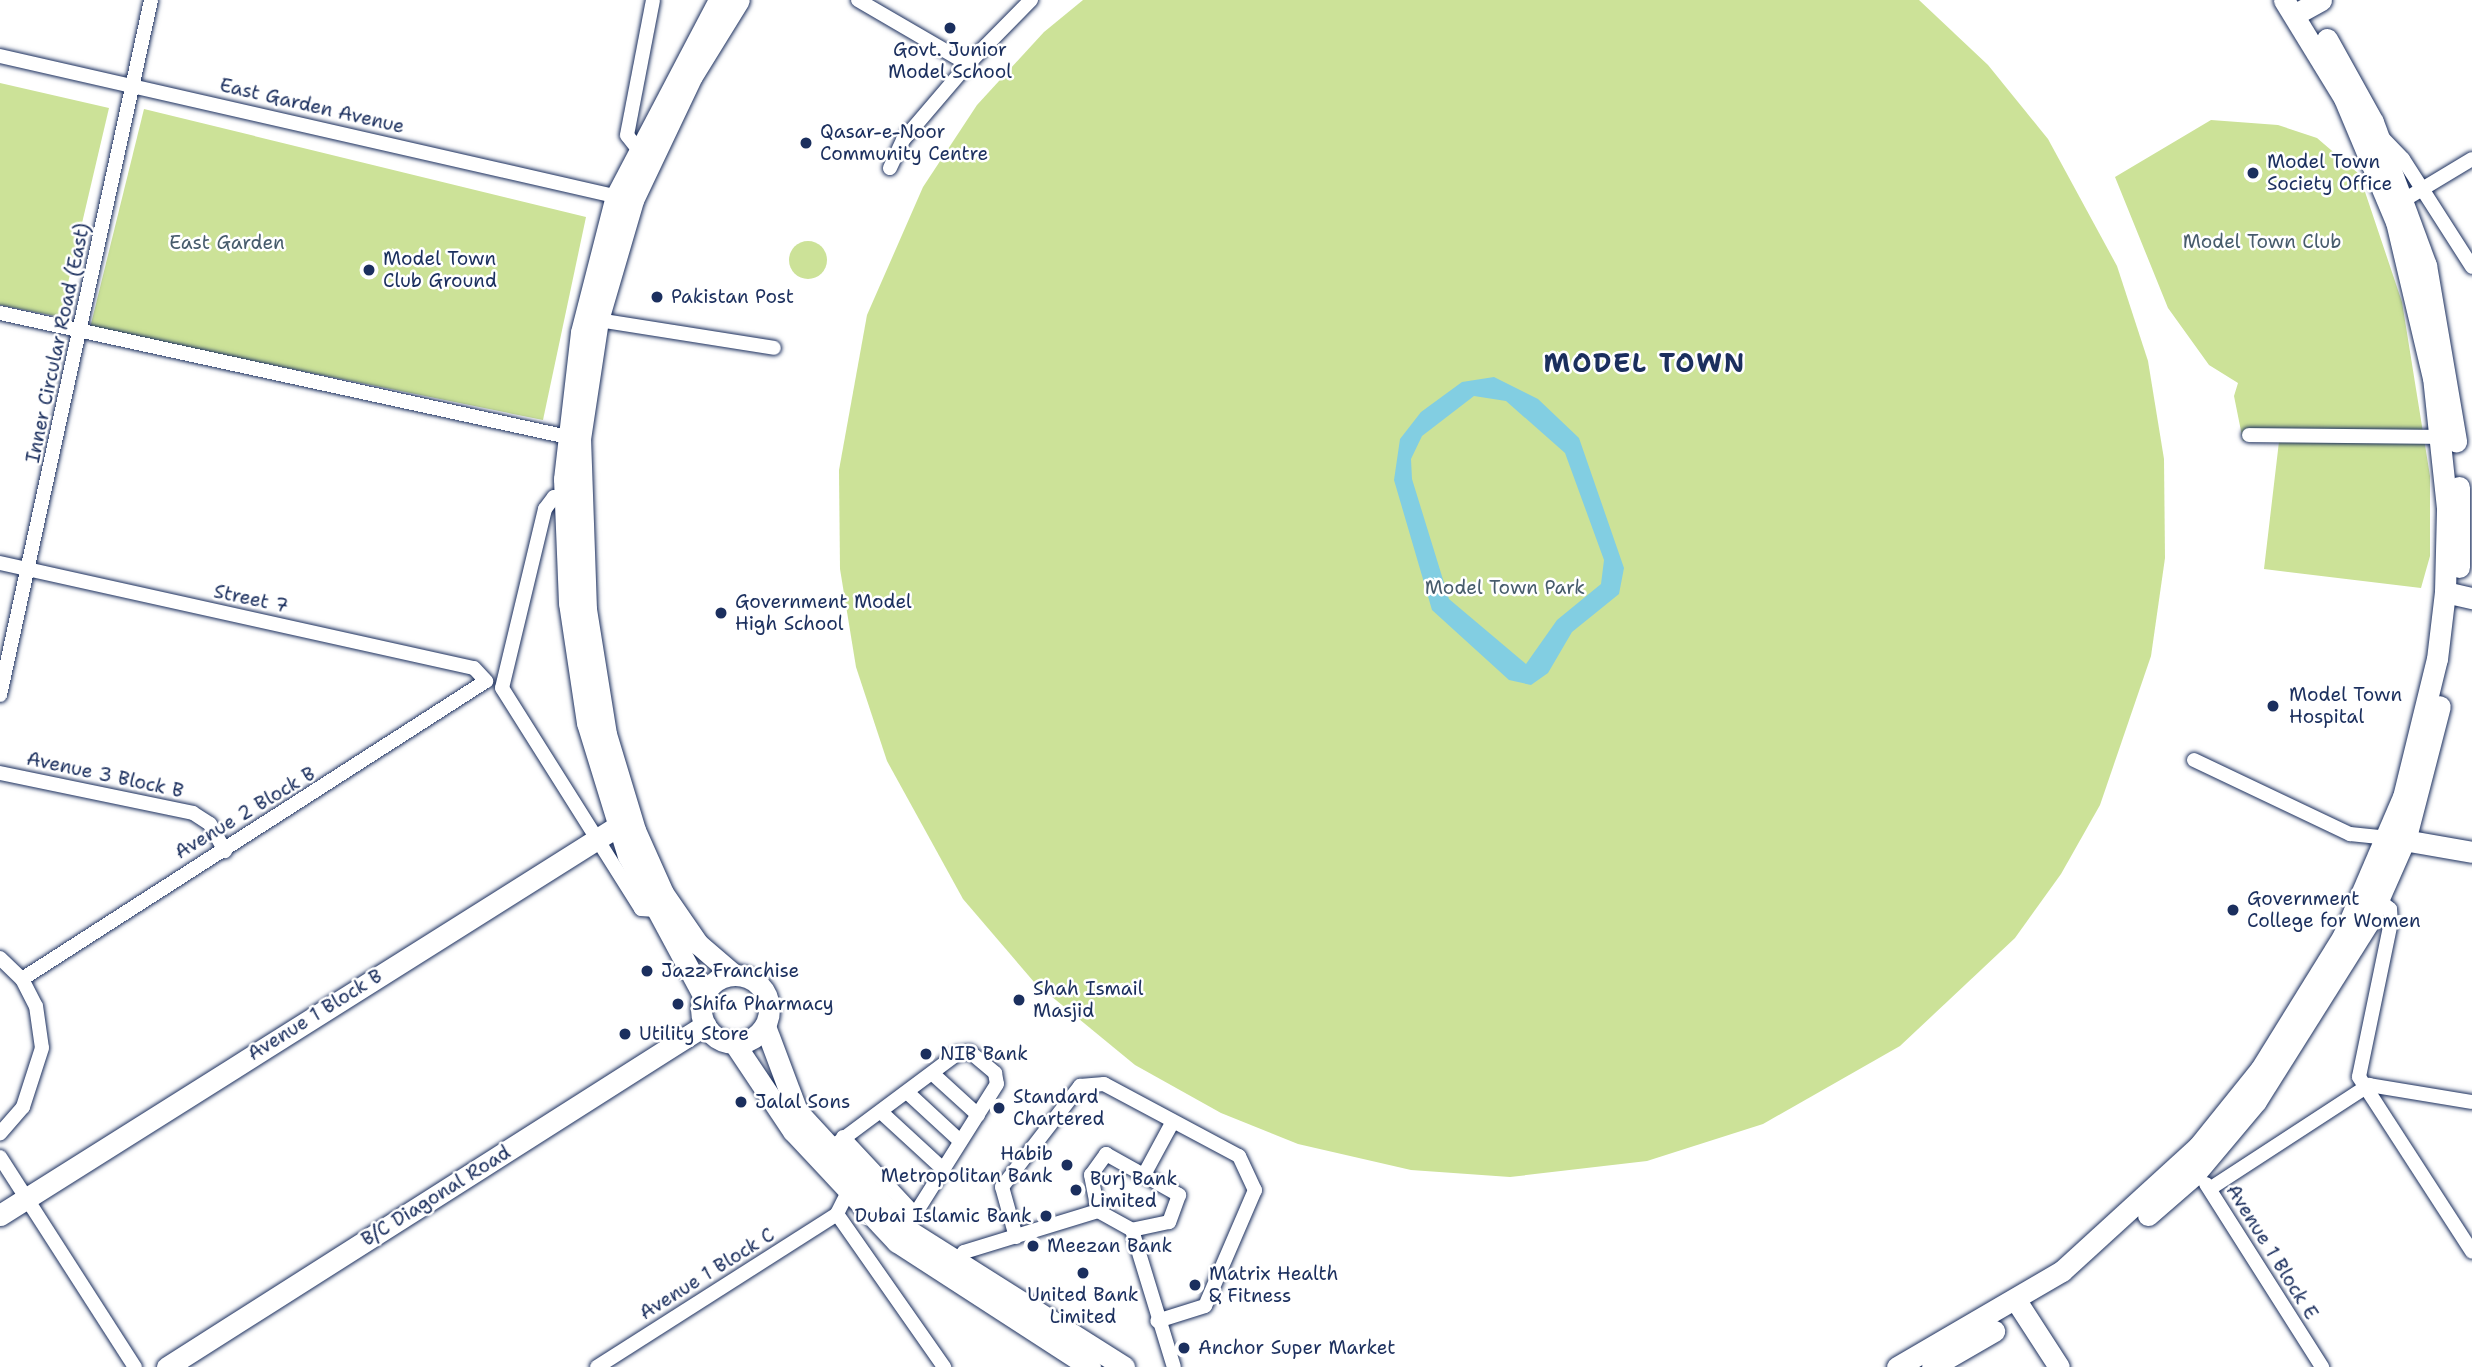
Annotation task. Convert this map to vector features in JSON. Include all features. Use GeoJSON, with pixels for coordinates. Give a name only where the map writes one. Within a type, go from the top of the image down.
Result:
{"type":"FeatureCollection","features":[{"type":"Feature","properties":{"kind":"main road"},"geometry":{"type":"LineString","coordinates":[[719,0],[637,148],[573,438],[564,498],[580,690],[655,910],[704,995],[718,1035],[793,1131],[847,1194],[906,1228]]}},
{"type":"Feature","properties":{"kind":"main road"},"geometry":{"type":"LineString","coordinates":[[739,0],[692,76],[624,198],[581,332],[573,438],[591,653],[624,822],[680,919],[733,974],[753,980],[766,993],[765,1026],[781,1082],[906,1228],[950,1271],[1090,1367]]}},
{"type":"Feature","properties":{"kind":"main road"},"geometry":{"type":"LineString","coordinates":[[1932,1367],[2021,1308],[2196,1176],[2287,1058],[2380,901],[2438,716],[2467,527],[2442,331],[2404,200],[2301,5]]}},
{"type":"Feature","properties":{"kind":"main road"},"geometry":{"type":"LineString","coordinates":[[2370,137],[2409,266],[2442,437],[2458,595]]}},
{"type":"Feature","properties":{"kind":"main road","name":"Avenue 1 Block B"},"geometry":{"type":"LineString","coordinates":[[0,1215],[624,822]]}},
{"type":"Feature","properties":{"kind":"main road"},"geometry":{"type":"LineString","coordinates":[[2398,838],[2472,852]]}},
{"type":"Feature","properties":{"kind":"main road"},"geometry":{"type":"LineString","coordinates":[[2196,1176],[2291,1024],[2398,838]]}},
{"type":"Feature","properties":{"kind":"main road"},"geometry":{"type":"LineString","coordinates":[[704,995],[715,981],[733,974]]}},
{"type":"Feature","properties":{"kind":"main road"},"geometry":{"type":"LineString","coordinates":[[718,1035],[752,1039],[765,1026]]}},
{"type":"Feature","properties":{"kind":"main road","name":"B/C Diagonal Road"},"geometry":{"type":"LineString","coordinates":[[167,1367],[718,1035]]}},
{"type":"Feature","properties":{"kind":"main road","name":"B/C Diagonal Road"},"geometry":{"type":"LineString","coordinates":[[190,1367],[718,1035]]}},
{"type":"Feature","properties":{"kind":"main road"},"geometry":{"type":"LineString","coordinates":[[950,1271],[1124,1367]]}},
{"type":"Feature","properties":{"kind":"main road"},"geometry":{"type":"LineString","coordinates":[[1897,1367],[2021,1308]]}},
{"type":"Feature","properties":{"kind":"main road"},"geometry":{"type":"LineString","coordinates":[[2021,1308],[2059,1367]]}},
{"type":"Feature","properties":{"kind":"street","name":"Inner Circular Road (East)"},"geometry":{"type":"LineString","coordinates":[[0,695],[151,0]]}},
{"type":"Feature","properties":{"kind":"street"},"geometry":{"type":"LineString","coordinates":[[637,148],[627,135],[653,0]]}},
{"type":"Feature","properties":{"kind":"street"},"geometry":{"type":"LineString","coordinates":[[858,0],[968,64]]}},
{"type":"Feature","properties":{"kind":"street"},"geometry":{"type":"LineString","coordinates":[[890,168],[904,140],[968,64],[1031,0]]}},
{"type":"Feature","properties":{"kind":"street","name":"East Garden Avenue"},"geometry":{"type":"LineString","coordinates":[[0,56],[624,198]]}},
{"type":"Feature","properties":{"kind":"street"},"geometry":{"type":"LineString","coordinates":[[2370,137],[2388,138],[2472,267]]}},
{"type":"Feature","properties":{"kind":"street"},"geometry":{"type":"LineString","coordinates":[[2404,200],[2472,159]]}},
{"type":"Feature","properties":{"kind":"street"},"geometry":{"type":"LineString","coordinates":[[0,313],[573,438]]}},
{"type":"Feature","properties":{"kind":"street"},"geometry":{"type":"LineString","coordinates":[[598,320],[774,348]]}},
{"type":"Feature","properties":{"kind":"street"},"geometry":{"type":"LineString","coordinates":[[2249,435],[2442,437]]}},
{"type":"Feature","properties":{"kind":"street"},"geometry":{"type":"LineString","coordinates":[[564,498],[554,498],[544,509],[502,683],[641,909],[655,910]]}},
{"type":"Feature","properties":{"kind":"street","name":"Street 7"},"geometry":{"type":"LineString","coordinates":[[0,564],[474,668],[486,681]]}},
{"type":"Feature","properties":{"kind":"street"},"geometry":{"type":"LineString","coordinates":[[486,681],[502,683]]}},
{"type":"Feature","properties":{"kind":"street","name":"Avenue 2 Block B"},"geometry":{"type":"LineString","coordinates":[[22,979],[486,681]]}},
{"type":"Feature","properties":{"kind":"street"},"geometry":{"type":"LineString","coordinates":[[2194,761],[2350,834],[2398,838]]}},
{"type":"Feature","properties":{"kind":"street","name":"Avenue 3 Block B"},"geometry":{"type":"LineString","coordinates":[[0,773],[193,813],[210,824],[225,851]]}},
{"type":"Feature","properties":{"kind":"street"},"geometry":{"type":"LineString","coordinates":[[2380,901],[2390,909],[2391,922],[2357,1070],[2364,1087],[2472,1252]]}},
{"type":"Feature","properties":{"kind":"street"},"geometry":{"type":"LineString","coordinates":[[0,958],[22,979],[41,1025],[42,1048],[26,1099],[0,1133]]}},
{"type":"Feature","properties":{"kind":"street"},"geometry":{"type":"LineString","coordinates":[[835,1143],[964,1051],[979,1057],[998,1081],[906,1228]]}},
{"type":"Feature","properties":{"kind":"street"},"geometry":{"type":"LineString","coordinates":[[933,1074],[978,1115]]}},
{"type":"Feature","properties":{"kind":"street"},"geometry":{"type":"LineString","coordinates":[[1016,1237],[1002,1187],[1075,1088],[1104,1084],[1172,1123],[1239,1156],[1255,1191],[1205,1306],[1157,1321]]}},
{"type":"Feature","properties":{"kind":"street"},"geometry":{"type":"LineString","coordinates":[[2196,1176],[2364,1087],[2384,1084],[2472,1102]]}},
{"type":"Feature","properties":{"kind":"street"},"geometry":{"type":"LineString","coordinates":[[908,1093],[960,1141]]}},
{"type":"Feature","properties":{"kind":"street"},"geometry":{"type":"LineString","coordinates":[[881,1112],[943,1169]]}},
{"type":"Feature","properties":{"kind":"street"},"geometry":{"type":"LineString","coordinates":[[1144,1173],[1172,1123]]}},
{"type":"Feature","properties":{"kind":"street"},"geometry":{"type":"LineString","coordinates":[[950,1271],[964,1252],[1098,1212],[1132,1230],[1169,1222],[1180,1205],[1176,1191],[1111,1155],[1101,1157],[1091,1175],[1098,1212]]}},
{"type":"Feature","properties":{"kind":"street"},"geometry":{"type":"LineString","coordinates":[[0,1157],[135,1367]]}},
{"type":"Feature","properties":{"kind":"street","name":"Avenue 1 Block E"},"geometry":{"type":"LineString","coordinates":[[2196,1176],[2322,1367]]}},
{"type":"Feature","properties":{"kind":"street"},"geometry":{"type":"LineString","coordinates":[[847,1194],[837,1214],[944,1367]]}},
{"type":"Feature","properties":{"kind":"street","name":"Avenue 1 Block C"},"geometry":{"type":"LineString","coordinates":[[597,1367],[837,1214]]}},
{"type":"Feature","properties":{"kind":"street"},"geometry":{"type":"LineString","coordinates":[[1132,1230],[1157,1321],[1174,1367]]}},
{"type":"Feature","properties":{"kind":"green space","name":"Model Town Park"},"geometry":{"type":"Polygon","coordinates":[[[1083,0],[1919,0],[1988,65],[2048,139],[2117,266],[2148,361],[2164,459],[2165,558],[2151,656],[2100,805],[2061,874],[2015,938],[1900,1046],[1763,1124],[1647,1161],[1510,1177],[1411,1170],[1298,1144],[1221,1113],[1135,1065],[1034,982],[963,899],[887,761],[856,667],[840,569],[839,470],[867,315],[923,187],[977,105],[1044,32],[1083,0]]]}},
{"type":"Feature","properties":{"kind":"green space"},"geometry":{"type":"Polygon","coordinates":[[[0,83],[109,108],[60,317],[0,305],[0,83]]]}},
{"type":"Feature","properties":{"kind":"green space","name":"East Garden"},"geometry":{"type":"Polygon","coordinates":[[[144,109],[586,217],[543,420],[90,328],[144,109]]]}},
{"type":"Feature","properties":{"kind":"green space","name":"Model Town Club"},"geometry":{"type":"Polygon","coordinates":[[[2211,120],[2278,125],[2317,138],[2359,174],[2402,302],[2430,476],[2430,556],[2421,588],[2264,569],[2280,433],[2243,441],[2234,396],[2238,383],[2209,365],[2168,308],[2115,177],[2211,120]]]}},
{"type":"Feature","properties":{"kind":"green space"},"geometry":{"type":"Polygon","coordinates":[[[808,241],[822,246],[827,260],[822,274],[808,279],[794,274],[789,260],[794,246],[808,241]]]}},
{"type":"Feature","properties":{"kind":"water"},"geometry":{"type":"Polygon","coordinates":[[[1494,377],[1538,399],[1579,438],[1624,568],[1619,594],[1572,632],[1548,673],[1531,685],[1509,680],[1432,610],[1394,480],[1400,439],[1421,412],[1462,382],[1494,377]],[[1474,396],[1422,436],[1411,459],[1412,479],[1449,599],[1526,664],[1557,620],[1601,584],[1604,560],[1565,453],[1506,401],[1474,396]]]}},
{"type":"Feature","properties":{"kind":"place","name":"Govt. Junior Model School"},"geometry":{"type":"Point","coordinates":[950,28]}},
{"type":"Feature","properties":{"kind":"place","name":"Qasar-e-Noor Community Centre"},"geometry":{"type":"Point","coordinates":[806,143]}},
{"type":"Feature","properties":{"kind":"place","name":"Model Town Society Office"},"geometry":{"type":"Point","coordinates":[2253,173]}},
{"type":"Feature","properties":{"kind":"place","name":"Model Town Club Ground"},"geometry":{"type":"Point","coordinates":[369,270]}},
{"type":"Feature","properties":{"kind":"place","name":"Pakistan Post"},"geometry":{"type":"Point","coordinates":[657,297]}},
{"type":"Feature","properties":{"kind":"place","name":"Government Model High School"},"geometry":{"type":"Point","coordinates":[721,613]}},
{"type":"Feature","properties":{"kind":"place","name":"Model Town Hospital"},"geometry":{"type":"Point","coordinates":[2273,706]}},
{"type":"Feature","properties":{"kind":"place","name":"Government College for Women"},"geometry":{"type":"Point","coordinates":[2233,910]}},
{"type":"Feature","properties":{"kind":"place","name":"Jazz Franchise"},"geometry":{"type":"Point","coordinates":[647,971]}},
{"type":"Feature","properties":{"kind":"place","name":"Shah Ismail Masjid"},"geometry":{"type":"Point","coordinates":[1019,1000]}},
{"type":"Feature","properties":{"kind":"place","name":"Shifa Pharmacy"},"geometry":{"type":"Point","coordinates":[678,1004]}},
{"type":"Feature","properties":{"kind":"place","name":"Utility Store"},"geometry":{"type":"Point","coordinates":[625,1034]}},
{"type":"Feature","properties":{"kind":"place","name":"NIB Bank"},"geometry":{"type":"Point","coordinates":[926,1054]}},
{"type":"Feature","properties":{"kind":"place","name":"Jalal Sons"},"geometry":{"type":"Point","coordinates":[741,1102]}},
{"type":"Feature","properties":{"kind":"place","name":"Standard Chartered"},"geometry":{"type":"Point","coordinates":[999,1108]}},
{"type":"Feature","properties":{"kind":"place","name":"Habib Metropolitan Bank"},"geometry":{"type":"Point","coordinates":[1067,1165]}},
{"type":"Feature","properties":{"kind":"place","name":"Burj Bank Limited"},"geometry":{"type":"Point","coordinates":[1076,1190]}},
{"type":"Feature","properties":{"kind":"place","name":"Dubai Islamic Bank"},"geometry":{"type":"Point","coordinates":[1046,1216]}},
{"type":"Feature","properties":{"kind":"place","name":"Meezan Bank"},"geometry":{"type":"Point","coordinates":[1033,1246]}},
{"type":"Feature","properties":{"kind":"place","name":"United Bank Limited"},"geometry":{"type":"Point","coordinates":[1083,1273]}},
{"type":"Feature","properties":{"kind":"place","name":"Matrix Health & Fitness"},"geometry":{"type":"Point","coordinates":[1195,1285]}},
{"type":"Feature","properties":{"kind":"place","name":"Anchor Super Market"},"geometry":{"type":"Point","coordinates":[1184,1348]}},
{"type":"Feature","properties":{"kind":"district","name":"MODEL TOWN"},"geometry":{"type":"Point","coordinates":[1645,363]}}]}
